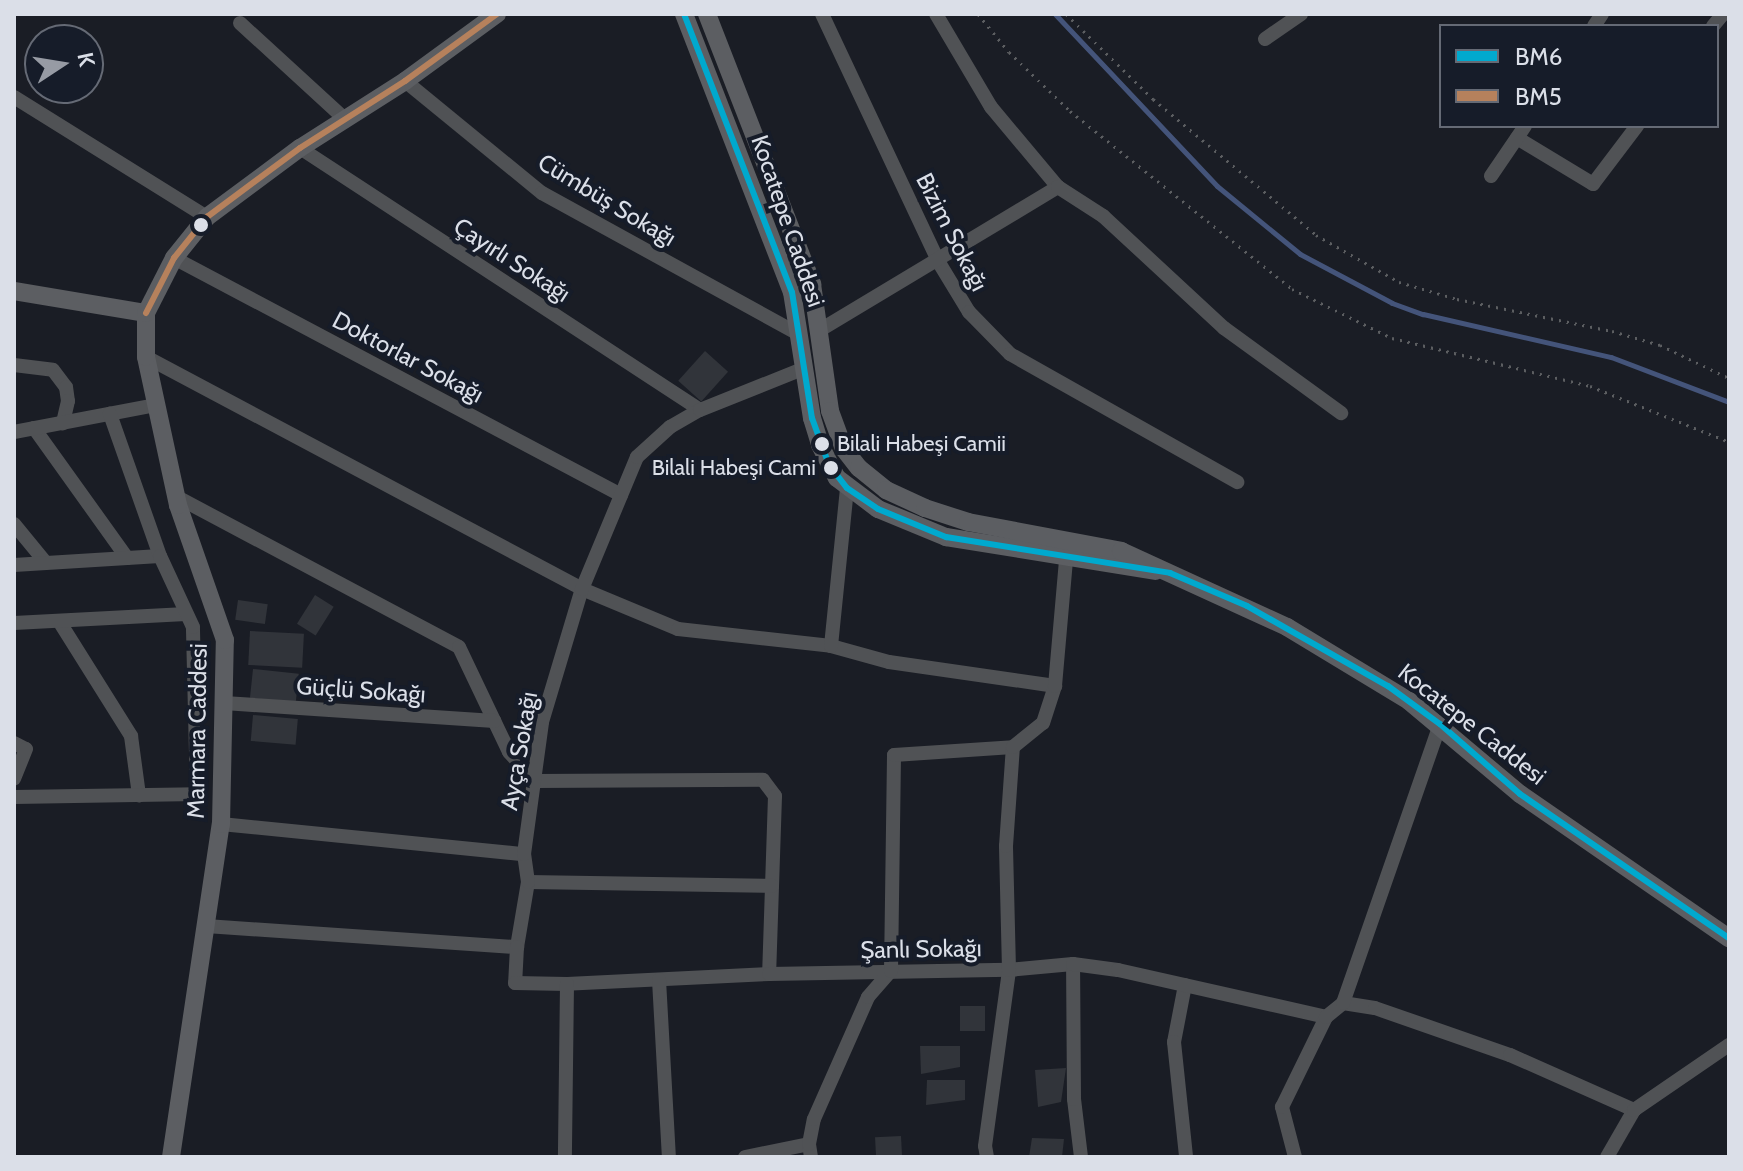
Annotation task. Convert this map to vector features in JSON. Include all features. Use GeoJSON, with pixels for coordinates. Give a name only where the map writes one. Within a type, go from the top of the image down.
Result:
{"type":"FeatureCollection","features":[{"type":"Feature","properties":{"kind":"main road","name":"Marmara Caddesi"},"geometry":{"type":"LineString","coordinates":[[171,1157],[221,824],[225,640],[177,497],[146,357],[146,313],[174,258],[207,217],[300,148],[405,81],[497,14]]}},
{"type":"Feature","properties":{"kind":"main road","name":"Kocatepe Caddesi"},"geometry":{"type":"LineString","coordinates":[[684,14],[792,292],[800,335],[814,365],[835,432],[850,460],[886,490],[925,508],[968,522],[1121,551],[1287,627],[1388,686],[1440,724],[1520,794],[1729,938]]}},
{"type":"Feature","properties":{"kind":"main road","name":"Kocatepe Caddesi"},"geometry":{"type":"LineString","coordinates":[[707,14],[812,284],[820,330],[814,365],[820,445],[837,478],[878,509],[946,537],[1066,559],[1170,573]]}},
{"type":"Feature","properties":{"kind":"main road"},"geometry":{"type":"LineString","coordinates":[[14,291],[146,313]]}},
{"type":"Feature","properties":{"kind":"main road"},"geometry":{"type":"LineString","coordinates":[[847,488],[850,460]]}},
{"type":"Feature","properties":{"kind":"main road"},"geometry":{"type":"LineString","coordinates":[[1066,559],[1070,539]]}},
{"type":"Feature","properties":{"kind":"street","name":"Bizim Sokağı"},"geometry":{"type":"LineString","coordinates":[[822,14],[938,261],[969,312],[1010,354],[1237,482]]}},
{"type":"Feature","properties":{"kind":"street"},"geometry":{"type":"LineString","coordinates":[[936,14],[991,107],[1058,187],[1103,216],[1224,328],[1341,413]]}},
{"type":"Feature","properties":{"kind":"street"},"geometry":{"type":"LineString","coordinates":[[1265,39],[1301,14]]}},
{"type":"Feature","properties":{"kind":"street"},"geometry":{"type":"LineString","coordinates":[[240,23],[346,120]]}},
{"type":"Feature","properties":{"kind":"street","name":"Cümbüş Sokağı"},"geometry":{"type":"LineString","coordinates":[[405,81],[542,193],[800,335]]}},
{"type":"Feature","properties":{"kind":"street"},"geometry":{"type":"LineString","coordinates":[[14,97],[207,217]]}},
{"type":"Feature","properties":{"kind":"street"},"geometry":{"type":"LineString","coordinates":[[1491,176],[1521,132],[1593,184],[1635,128]]}},
{"type":"Feature","properties":{"kind":"street","name":"Çayırlı Sokağı"},"geometry":{"type":"LineString","coordinates":[[300,148],[700,410]]}},
{"type":"Feature","properties":{"kind":"street"},"geometry":{"type":"LineString","coordinates":[[820,330],[1058,187]]}},
{"type":"Feature","properties":{"kind":"street","name":"Doktorlar Sokağı"},"geometry":{"type":"LineString","coordinates":[[174,258],[621,495]]}},
{"type":"Feature","properties":{"kind":"street"},"geometry":{"type":"LineString","coordinates":[[146,357],[582,589],[678,629],[831,646],[889,662],[1055,686]]}},
{"type":"Feature","properties":{"kind":"street"},"geometry":{"type":"LineString","coordinates":[[14,365],[53,370],[66,387],[68,401],[63,423]]}},
{"type":"Feature","properties":{"kind":"street","name":"Ayça Sokağı"},"geometry":{"type":"LineString","coordinates":[[567,984],[515,983],[517,947],[528,882],[524,854],[542,722],[582,589],[637,457],[670,427],[700,410],[814,365]]}},
{"type":"Feature","properties":{"kind":"street"},"geometry":{"type":"LineString","coordinates":[[14,432],[156,405]]}},
{"type":"Feature","properties":{"kind":"street"},"geometry":{"type":"LineString","coordinates":[[14,797],[197,794],[193,627],[160,556],[110,414]]}},
{"type":"Feature","properties":{"kind":"street"},"geometry":{"type":"LineString","coordinates":[[34,428],[127,558]]}},
{"type":"Feature","properties":{"kind":"street"},"geometry":{"type":"LineString","coordinates":[[831,646],[847,488]]}},
{"type":"Feature","properties":{"kind":"street"},"geometry":{"type":"LineString","coordinates":[[177,497],[459,647],[509,752],[535,781],[763,780],[775,796],[769,974]]}},
{"type":"Feature","properties":{"kind":"street"},"geometry":{"type":"LineString","coordinates":[[14,524],[46,563]]}},
{"type":"Feature","properties":{"kind":"street"},"geometry":{"type":"LineString","coordinates":[[14,565],[160,556]]}},
{"type":"Feature","properties":{"kind":"street"},"geometry":{"type":"LineString","coordinates":[[745,1157],[810,1150],[814,1119],[868,997],[891,971],[894,755],[1013,747],[1043,723],[1055,686],[1066,559]]}},
{"type":"Feature","properties":{"kind":"street"},"geometry":{"type":"LineString","coordinates":[[14,623],[186,614]]}},
{"type":"Feature","properties":{"kind":"street"},"geometry":{"type":"LineString","coordinates":[[59,621],[131,736],[139,795]]}},
{"type":"Feature","properties":{"kind":"street","name":"Güçlü Sokağı"},"geometry":{"type":"LineString","coordinates":[[224,703],[494,721]]}},
{"type":"Feature","properties":{"kind":"street"},"geometry":{"type":"LineString","coordinates":[[1295,1157],[1282,1107],[1326,1017],[1343,1003],[1440,724]]}},
{"type":"Feature","properties":{"kind":"street"},"geometry":{"type":"LineString","coordinates":[[14,743],[26,749],[14,779]]}},
{"type":"Feature","properties":{"kind":"street"},"geometry":{"type":"LineString","coordinates":[[987,1157],[985,1146],[1009,970],[1006,846],[1013,747]]}},
{"type":"Feature","properties":{"kind":"street"},"geometry":{"type":"LineString","coordinates":[[221,824],[524,854]]}},
{"type":"Feature","properties":{"kind":"street"},"geometry":{"type":"LineString","coordinates":[[528,882],[772,886]]}},
{"type":"Feature","properties":{"kind":"street"},"geometry":{"type":"LineString","coordinates":[[206,926],[517,947]]}},
{"type":"Feature","properties":{"kind":"street"},"geometry":{"type":"LineString","coordinates":[[1073,964],[1074,1099],[1081,1157]]}},
{"type":"Feature","properties":{"kind":"street","name":"Şanlı Sokağı"},"geometry":{"type":"LineString","coordinates":[[567,984],[769,974],[1009,970],[1073,964],[1118,970],[1326,1017]]}},
{"type":"Feature","properties":{"kind":"street"},"geometry":{"type":"LineString","coordinates":[[659,980],[669,1157]]}},
{"type":"Feature","properties":{"kind":"street"},"geometry":{"type":"LineString","coordinates":[[565,1157],[567,984]]}},
{"type":"Feature","properties":{"kind":"street"},"geometry":{"type":"LineString","coordinates":[[1185,985],[1174,1042],[1186,1157]]}},
{"type":"Feature","properties":{"kind":"street"},"geometry":{"type":"LineString","coordinates":[[1343,1003],[1375,1008],[1510,1055],[1634,1110]]}},
{"type":"Feature","properties":{"kind":"street"},"geometry":{"type":"LineString","coordinates":[[1607,1157],[1634,1110],[1729,1045]]}},
{"type":"Feature","properties":{"kind":"path"},"geometry":{"type":"LineString","coordinates":[[978,14],[1009,52],[1070,111],[1292,289],[1392,338],[1590,386],[1729,442]]}},
{"type":"Feature","properties":{"kind":"path"},"geometry":{"type":"LineString","coordinates":[[1066,14],[1153,99],[1316,235],[1399,282],[1457,299],[1612,331],[1660,345],[1729,378]]}},
{"type":"Feature","properties":{"kind":"building"},"geometry":{"type":"Polygon","coordinates":[[[705,351],[728,372],[701,401],[678,381],[705,351]]]}},
{"type":"Feature","properties":{"kind":"building"},"geometry":{"type":"Polygon","coordinates":[[[315,595],[334,607],[316,635],[297,624],[315,595]]]}},
{"type":"Feature","properties":{"kind":"building"},"geometry":{"type":"Polygon","coordinates":[[[238,600],[268,604],[265,624],[235,620],[238,600]]]}},
{"type":"Feature","properties":{"kind":"building"},"geometry":{"type":"Polygon","coordinates":[[[250,631],[304,634],[302,668],[248,665],[250,631]]]}},
{"type":"Feature","properties":{"kind":"building"},"geometry":{"type":"Polygon","coordinates":[[[253,669],[299,674],[296,703],[250,698],[253,669]]]}},
{"type":"Feature","properties":{"kind":"building"},"geometry":{"type":"Polygon","coordinates":[[[253,715],[298,719],[296,745],[251,741],[253,715]]]}},
{"type":"Feature","properties":{"kind":"building"},"geometry":{"type":"Polygon","coordinates":[[[960,1006],[985,1006],[985,1031],[960,1031],[960,1006]]]}},
{"type":"Feature","properties":{"kind":"building"},"geometry":{"type":"Polygon","coordinates":[[[920,1046],[960,1046],[960,1067],[921,1074],[920,1046]]]}},
{"type":"Feature","properties":{"kind":"building"},"geometry":{"type":"Polygon","coordinates":[[[1066,1068],[1061,1102],[1038,1107],[1035,1070],[1066,1068]]]}},
{"type":"Feature","properties":{"kind":"building"},"geometry":{"type":"Polygon","coordinates":[[[927,1080],[965,1080],[965,1100],[926,1105],[927,1080]]]}},
{"type":"Feature","properties":{"kind":"building"},"geometry":{"type":"Polygon","coordinates":[[[901,1136],[902,1157],[876,1157],[875,1137],[901,1136]]]}},
{"type":"Feature","properties":{"kind":"building"},"geometry":{"type":"Polygon","coordinates":[[[1032,1138],[1064,1139],[1062,1157],[1029,1157],[1032,1138]]]}},
{"type":"Feature","properties":{"kind":"waterway"},"geometry":{"type":"LineString","coordinates":[[1055,14],[1217,186],[1300,254],[1392,303],[1423,314],[1611,357],[1729,402]]}},
{"type":"Feature","properties":{"kind":"transit line","name":"BM5"},"geometry":{"type":"LineString","coordinates":[[146,313],[174,258],[207,217],[300,148],[405,81],[497,14]]}},
{"type":"Feature","properties":{"kind":"transit line","name":"BM6"},"geometry":{"type":"LineString","coordinates":[[684,14],[792,292],[812,418],[829,465],[847,488],[878,509],[946,537],[1170,573],[1247,606],[1388,686],[1440,724],[1520,794],[1729,938]]}},
{"type":"Feature","properties":{"kind":"place","name":"Bilali Habeşi Camii"},"geometry":{"type":"Point","coordinates":[822,444]}},
{"type":"Feature","properties":{"kind":"place","name":"Bilali Habeşi Cami"},"geometry":{"type":"Point","coordinates":[831,468]}}]}
